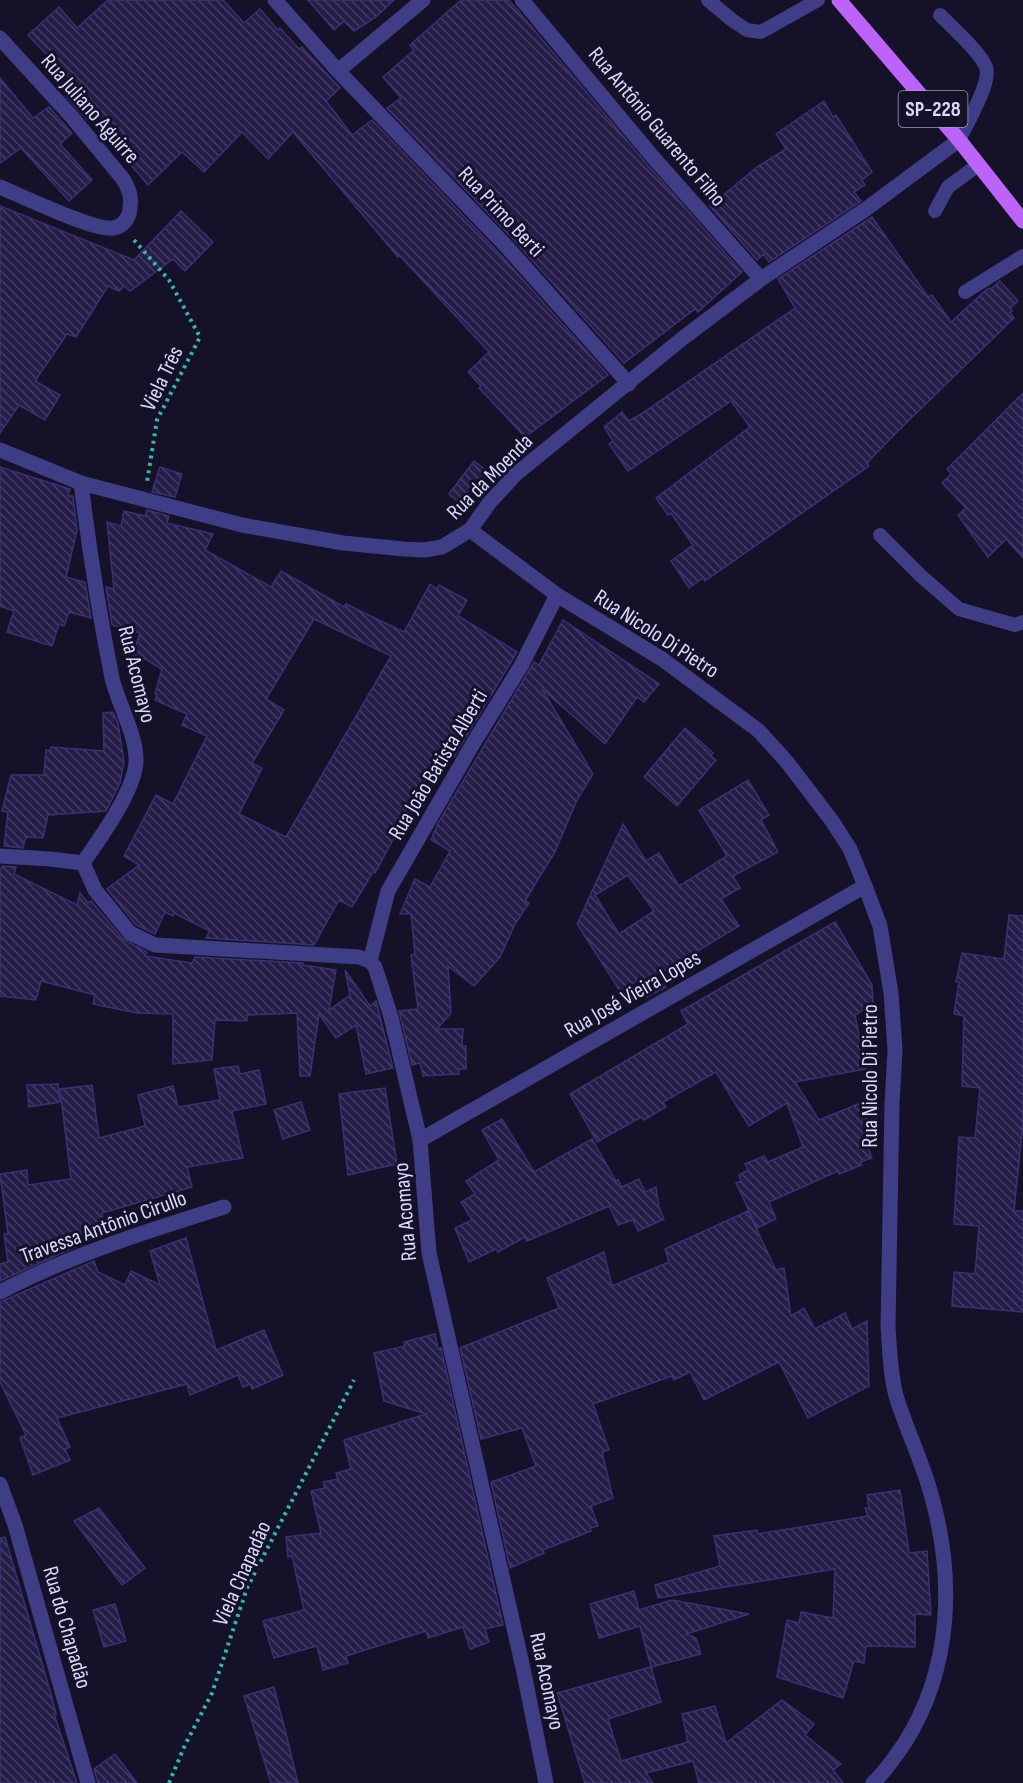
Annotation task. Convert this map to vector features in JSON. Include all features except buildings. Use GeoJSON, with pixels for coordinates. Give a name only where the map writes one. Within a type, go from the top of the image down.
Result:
{"type":"FeatureCollection","features":[{"type":"Feature","properties":{"kind":"main road","name":"SP-228"},"geometry":{"type":"LineString","coordinates":[[839,0],[959,140],[1023,221]]}},
{"type":"Feature","properties":{"kind":"street"},"geometry":{"type":"LineString","coordinates":[[275,0],[338,71],[423,0]]}},
{"type":"Feature","properties":{"kind":"street","name":"Rua Antônio Guarento Filho"},"geometry":{"type":"LineString","coordinates":[[522,0],[652,156],[761,279]]}},
{"type":"Feature","properties":{"kind":"street","name":"Rua Juliano Aguirre"},"geometry":{"type":"LineString","coordinates":[[0,38],[72,117],[129,189],[131,203],[128,218],[122,225]]}},
{"type":"Feature","properties":{"kind":"street","name":"Rua Primo Berti"},"geometry":{"type":"LineString","coordinates":[[338,71],[507,248],[629,384]]}},
{"type":"Feature","properties":{"kind":"street","name":"Rua da Moenda"},"geometry":{"type":"LineString","coordinates":[[0,450],[81,483],[186,512],[263,529],[343,543],[424,550],[442,547],[470,530],[490,502],[516,474],[683,338],[761,279],[866,209],[959,140]]}},
{"type":"Feature","properties":{"kind":"street"},"geometry":{"type":"LineString","coordinates":[[0,188],[92,225],[111,229],[122,225]]}},
{"type":"Feature","properties":{"kind":"street","name":"Rua Acomayo"},"geometry":{"type":"LineString","coordinates":[[81,483],[91,564],[113,681],[135,749],[136,762],[128,789],[83,864]]}},
{"type":"Feature","properties":{"kind":"street","name":"Rua Nicolo Di Pietro"},"geometry":{"type":"LineString","coordinates":[[470,530],[557,595],[662,659],[759,731],[787,762],[832,821],[850,849],[880,926],[891,993],[895,1050],[888,1327],[890,1360],[897,1398],[932,1494],[946,1582],[946,1619],[933,1686],[918,1722],[886,1772],[873,1783]]}},
{"type":"Feature","properties":{"kind":"street","name":"Rua João Batista Alberti"},"geometry":{"type":"LineString","coordinates":[[370,961],[388,891],[521,666],[557,595]]}},
{"type":"Feature","properties":{"kind":"street"},"geometry":{"type":"LineString","coordinates":[[0,856],[50,859],[83,864],[95,890],[130,933],[154,945],[359,957],[370,961]]}},
{"type":"Feature","properties":{"kind":"street","name":"Rua José Vieira Lopes"},"geometry":{"type":"LineString","coordinates":[[420,1140],[865,885]]}},
{"type":"Feature","properties":{"kind":"street","name":"Rua Acomayo"},"geometry":{"type":"LineString","coordinates":[[370,961],[375,967],[389,1008],[420,1140],[429,1253],[524,1668],[546,1783]]}},
{"type":"Feature","properties":{"kind":"street","name":"Travessa Antônio Cirullo"},"geometry":{"type":"LineString","coordinates":[[0,1292],[37,1273],[98,1248],[224,1207]]}},
{"type":"Feature","properties":{"kind":"street","name":"Rua do Chapadão"},"geometry":{"type":"LineString","coordinates":[[0,1484],[15,1525],[88,1783]]}},
{"type":"Feature","properties":{"kind":"lane"},"geometry":{"type":"LineString","coordinates":[[708,0],[747,30],[761,32],[818,0]]}},
{"type":"Feature","properties":{"kind":"lane"},"geometry":{"type":"LineString","coordinates":[[940,15],[980,57],[987,69],[986,84],[959,140]]}},
{"type":"Feature","properties":{"kind":"lane"},"geometry":{"type":"LineString","coordinates":[[935,211],[948,187],[978,165]]}},
{"type":"Feature","properties":{"kind":"lane"},"geometry":{"type":"LineString","coordinates":[[965,292],[1023,256]]}},
{"type":"Feature","properties":{"kind":"lane"},"geometry":{"type":"LineString","coordinates":[[880,535],[921,576],[959,609],[1015,625],[1023,622]]}},
{"type":"Feature","properties":{"kind":"path","name":"Viela Três"},"geometry":{"type":"LineString","coordinates":[[122,225],[169,280],[200,337],[157,420],[144,500]]}},
{"type":"Feature","properties":{"kind":"path","name":"Viela Chapadão"},"geometry":{"type":"LineString","coordinates":[[169,1783],[185,1745],[212,1693],[247,1588],[354,1380]]}}]}
